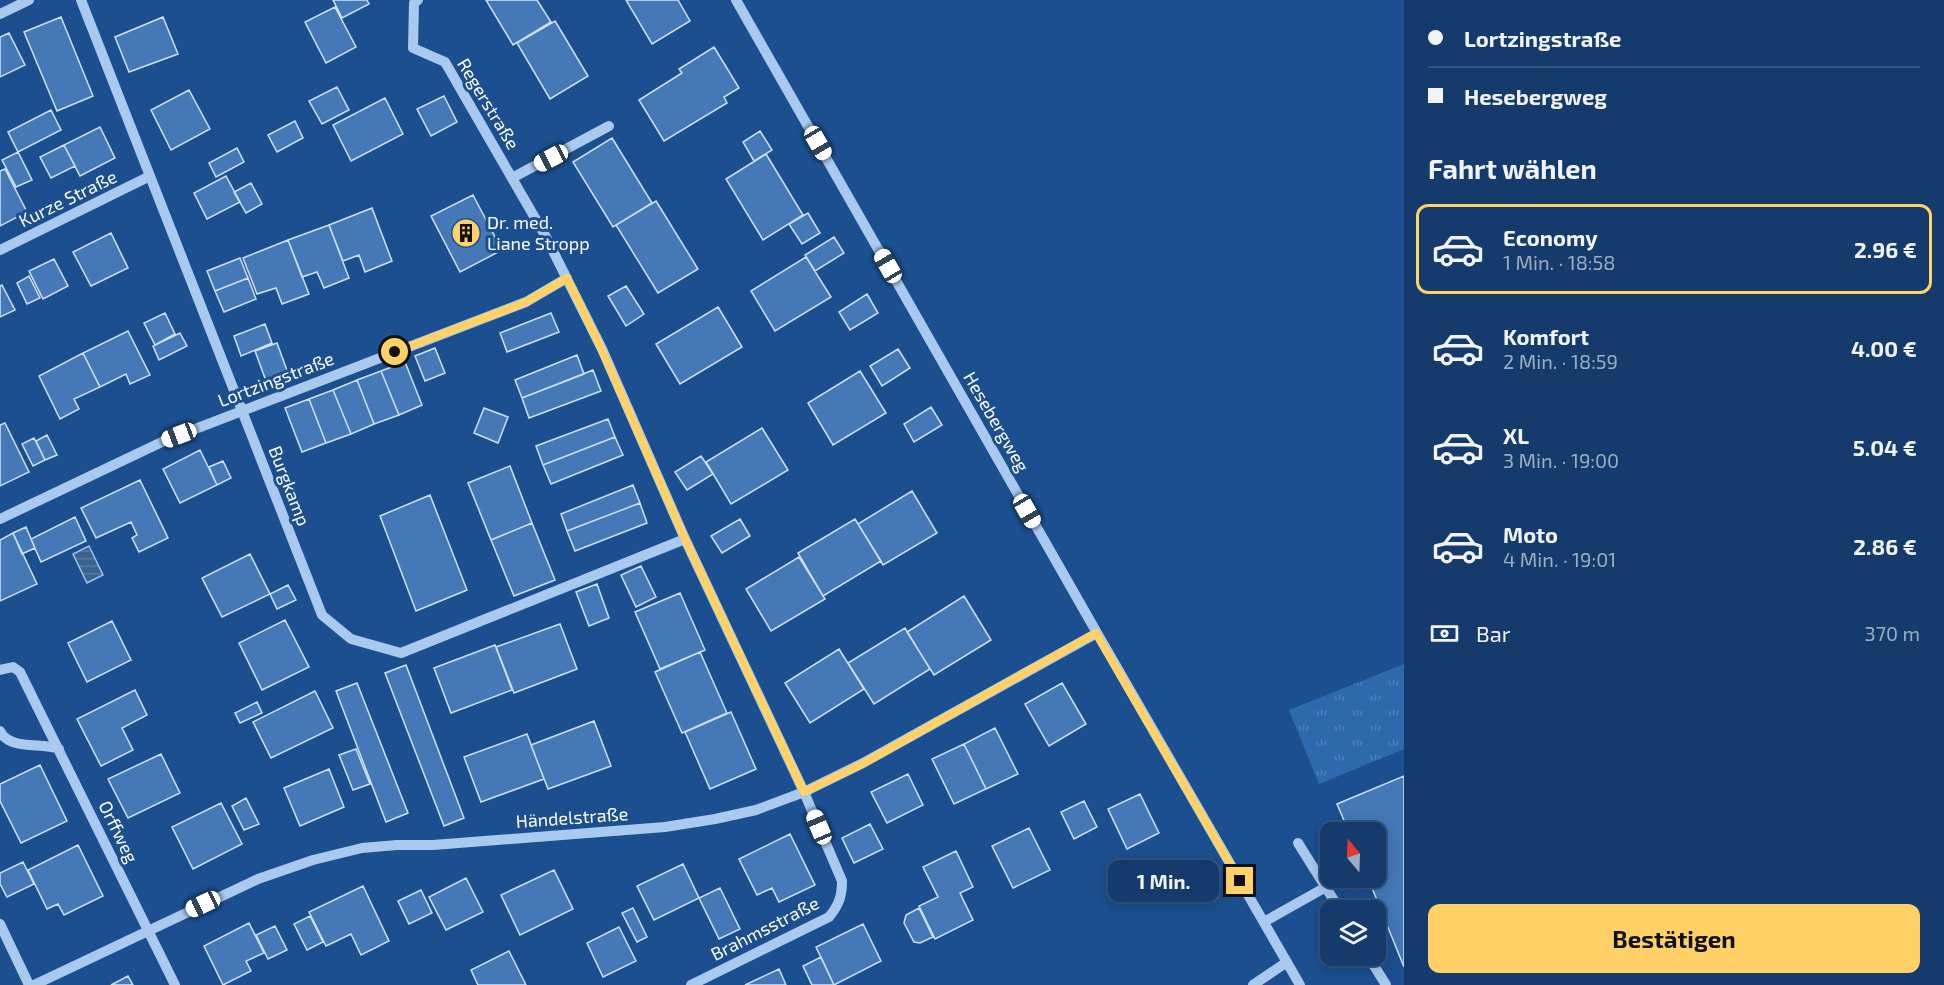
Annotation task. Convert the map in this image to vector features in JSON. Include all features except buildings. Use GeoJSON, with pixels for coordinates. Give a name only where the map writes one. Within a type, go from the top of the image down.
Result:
{"type":"FeatureCollection","features":[{"type":"Feature","properties":{"kind":"street"},"geometry":{"type":"LineString","coordinates":[[0,14],[29,0]]}},
{"type":"Feature","properties":{"kind":"street","name":"Burgkamp"},"geometry":{"type":"LineString","coordinates":[[81,0],[322,615],[351,639],[401,653],[685,539]]}},
{"type":"Feature","properties":{"kind":"street","name":"Regerstraße"},"geometry":{"type":"LineString","coordinates":[[418,0],[414,3],[413,48],[445,62],[546,237],[602,350],[685,539],[804,792]]}},
{"type":"Feature","properties":{"kind":"street","name":"Hesebergweg"},"geometry":{"type":"LineString","coordinates":[[736,0],[1096,633],[1300,985]]}},
{"type":"Feature","properties":{"kind":"street"},"geometry":{"type":"LineString","coordinates":[[512,178],[609,126]]}},
{"type":"Feature","properties":{"kind":"street","name":"Kurze Straße"},"geometry":{"type":"LineString","coordinates":[[0,250],[150,176]]}},
{"type":"Feature","properties":{"kind":"street","name":"Lortzingstraße"},"geometry":{"type":"LineString","coordinates":[[0,519],[164,441],[526,302],[567,278]]}},
{"type":"Feature","properties":{"kind":"street","name":"Händelstraße"},"geometry":{"type":"LineString","coordinates":[[34,985],[148,929],[258,879],[313,860],[362,848],[433,845],[665,827],[756,810],[804,792],[862,764],[1096,633]]}},
{"type":"Feature","properties":{"kind":"street","name":"Orffweg"},"geometry":{"type":"LineString","coordinates":[[0,670],[14,667],[20,672],[148,929]]}},
{"type":"Feature","properties":{"kind":"street"},"geometry":{"type":"LineString","coordinates":[[0,731],[3,737],[10,742],[52,746],[59,749]]}},
{"type":"Feature","properties":{"kind":"street","name":"Brahmsstraße"},"geometry":{"type":"LineString","coordinates":[[691,985],[829,917],[837,908],[842,896],[842,881],[804,792]]}},
{"type":"Feature","properties":{"kind":"street"},"geometry":{"type":"LineString","coordinates":[[1298,843],[1320,878]]}},
{"type":"Feature","properties":{"kind":"street"},"geometry":{"type":"LineString","coordinates":[[1264,922],[1324,888]]}},
{"type":"Feature","properties":{"kind":"street"},"geometry":{"type":"LineString","coordinates":[[0,924],[29,985]]}},
{"type":"Feature","properties":{"kind":"street"},"geometry":{"type":"LineString","coordinates":[[148,929],[175,985]]}},
{"type":"Feature","properties":{"kind":"street"},"geometry":{"type":"LineString","coordinates":[[1253,985],[1287,962]]}},
{"type":"Feature","properties":{"kind":"street"},"geometry":{"type":"LineString","coordinates":[[1374,966],[1386,985]]}},
{"type":"Feature","properties":{"kind":"green space"},"geometry":{"type":"Polygon","coordinates":[[[1404,664],[1404,749],[1319,784],[1289,710],[1404,664]]]}},
{"type":"Feature","properties":{"kind":"shaded area"},"geometry":{"type":"Polygon","coordinates":[[[89,546],[103,575],[87,583],[73,554],[89,546]]]}},
{"type":"Feature","properties":{"kind":"place","name":"Dr. med. Liane Stropp"},"geometry":{"type":"Point","coordinates":[466,233]}},
{"type":"Feature","properties":{"kind":"route"},"geometry":{"type":"LineString","coordinates":[[395,352],[526,302],[567,278],[602,350],[685,539],[804,792],[862,764],[1096,633],[1240,881]]}}]}
